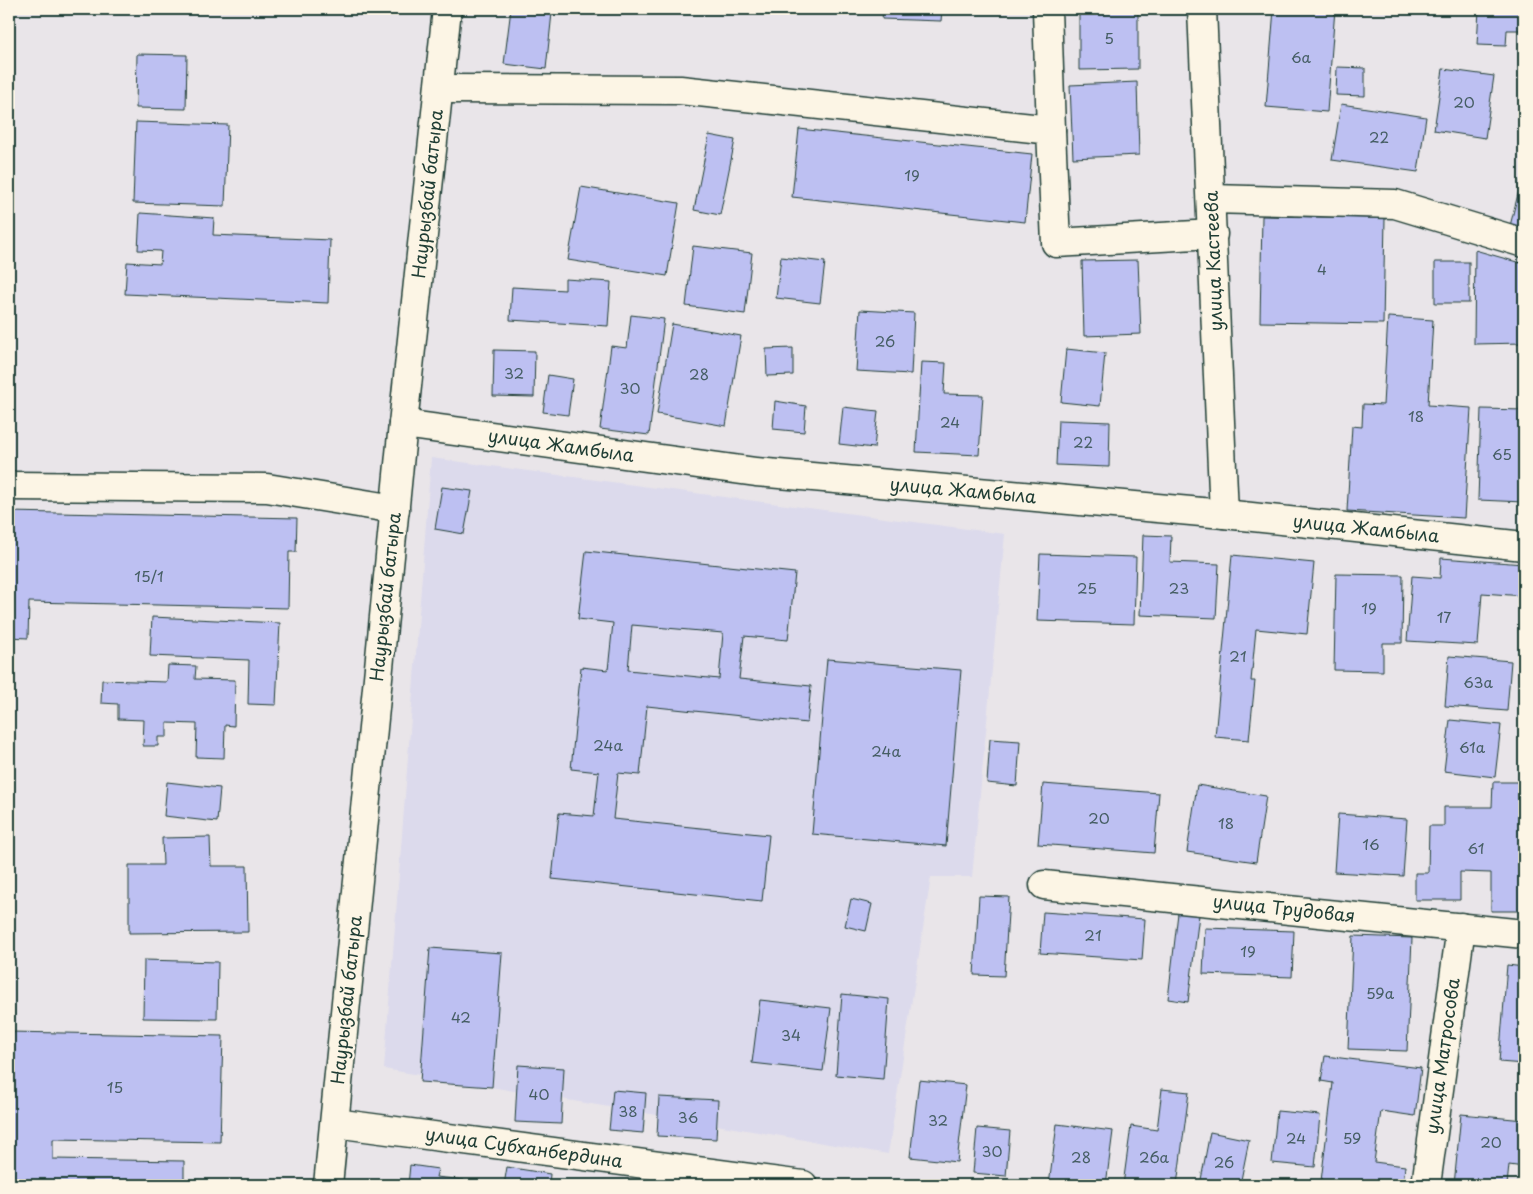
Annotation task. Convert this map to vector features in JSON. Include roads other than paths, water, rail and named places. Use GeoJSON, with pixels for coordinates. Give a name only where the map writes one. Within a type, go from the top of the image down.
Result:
{"type":"FeatureCollection","features":[{"type":"Feature","properties":{"kind":"street","name":"Наурызбай батыра"},"geometry":{"type":"LineString","coordinates":[[328,1185],[403,424],[447,9]]}},
{"type":"Feature","properties":{"kind":"street"},"geometry":{"type":"LineString","coordinates":[[1047,9],[1056,243],[1213,234]]}},
{"type":"Feature","properties":{"kind":"street","name":"улица Кастеева"},"geometry":{"type":"LineString","coordinates":[[1202,9],[1224,514]]}},
{"type":"Feature","properties":{"kind":"street"},"geometry":{"type":"LineString","coordinates":[[439,89],[680,90],[1051,130]]}},
{"type":"Feature","properties":{"kind":"street"},"geometry":{"type":"LineString","coordinates":[[1211,199],[1395,204],[1524,243]]}},
{"type":"Feature","properties":{"kind":"street","name":"улица Жамбыла"},"geometry":{"type":"LineString","coordinates":[[403,424],[756,472],[1224,514],[1524,546]]}},
{"type":"Feature","properties":{"kind":"street"},"geometry":{"type":"LineString","coordinates":[[9,486],[268,488],[395,508]]}},
{"type":"Feature","properties":{"kind":"street","name":"улица Трудовая"},"geometry":{"type":"LineString","coordinates":[[1044,885],[1524,934]]}},
{"type":"Feature","properties":{"kind":"street","name":"улица Матросова"},"geometry":{"type":"LineString","coordinates":[[1426,1185],[1461,927]]}},
{"type":"Feature","properties":{"kind":"street","name":"улица Субханбердина"},"geometry":{"type":"LineString","coordinates":[[335,1123],[803,1185]]}}]}
